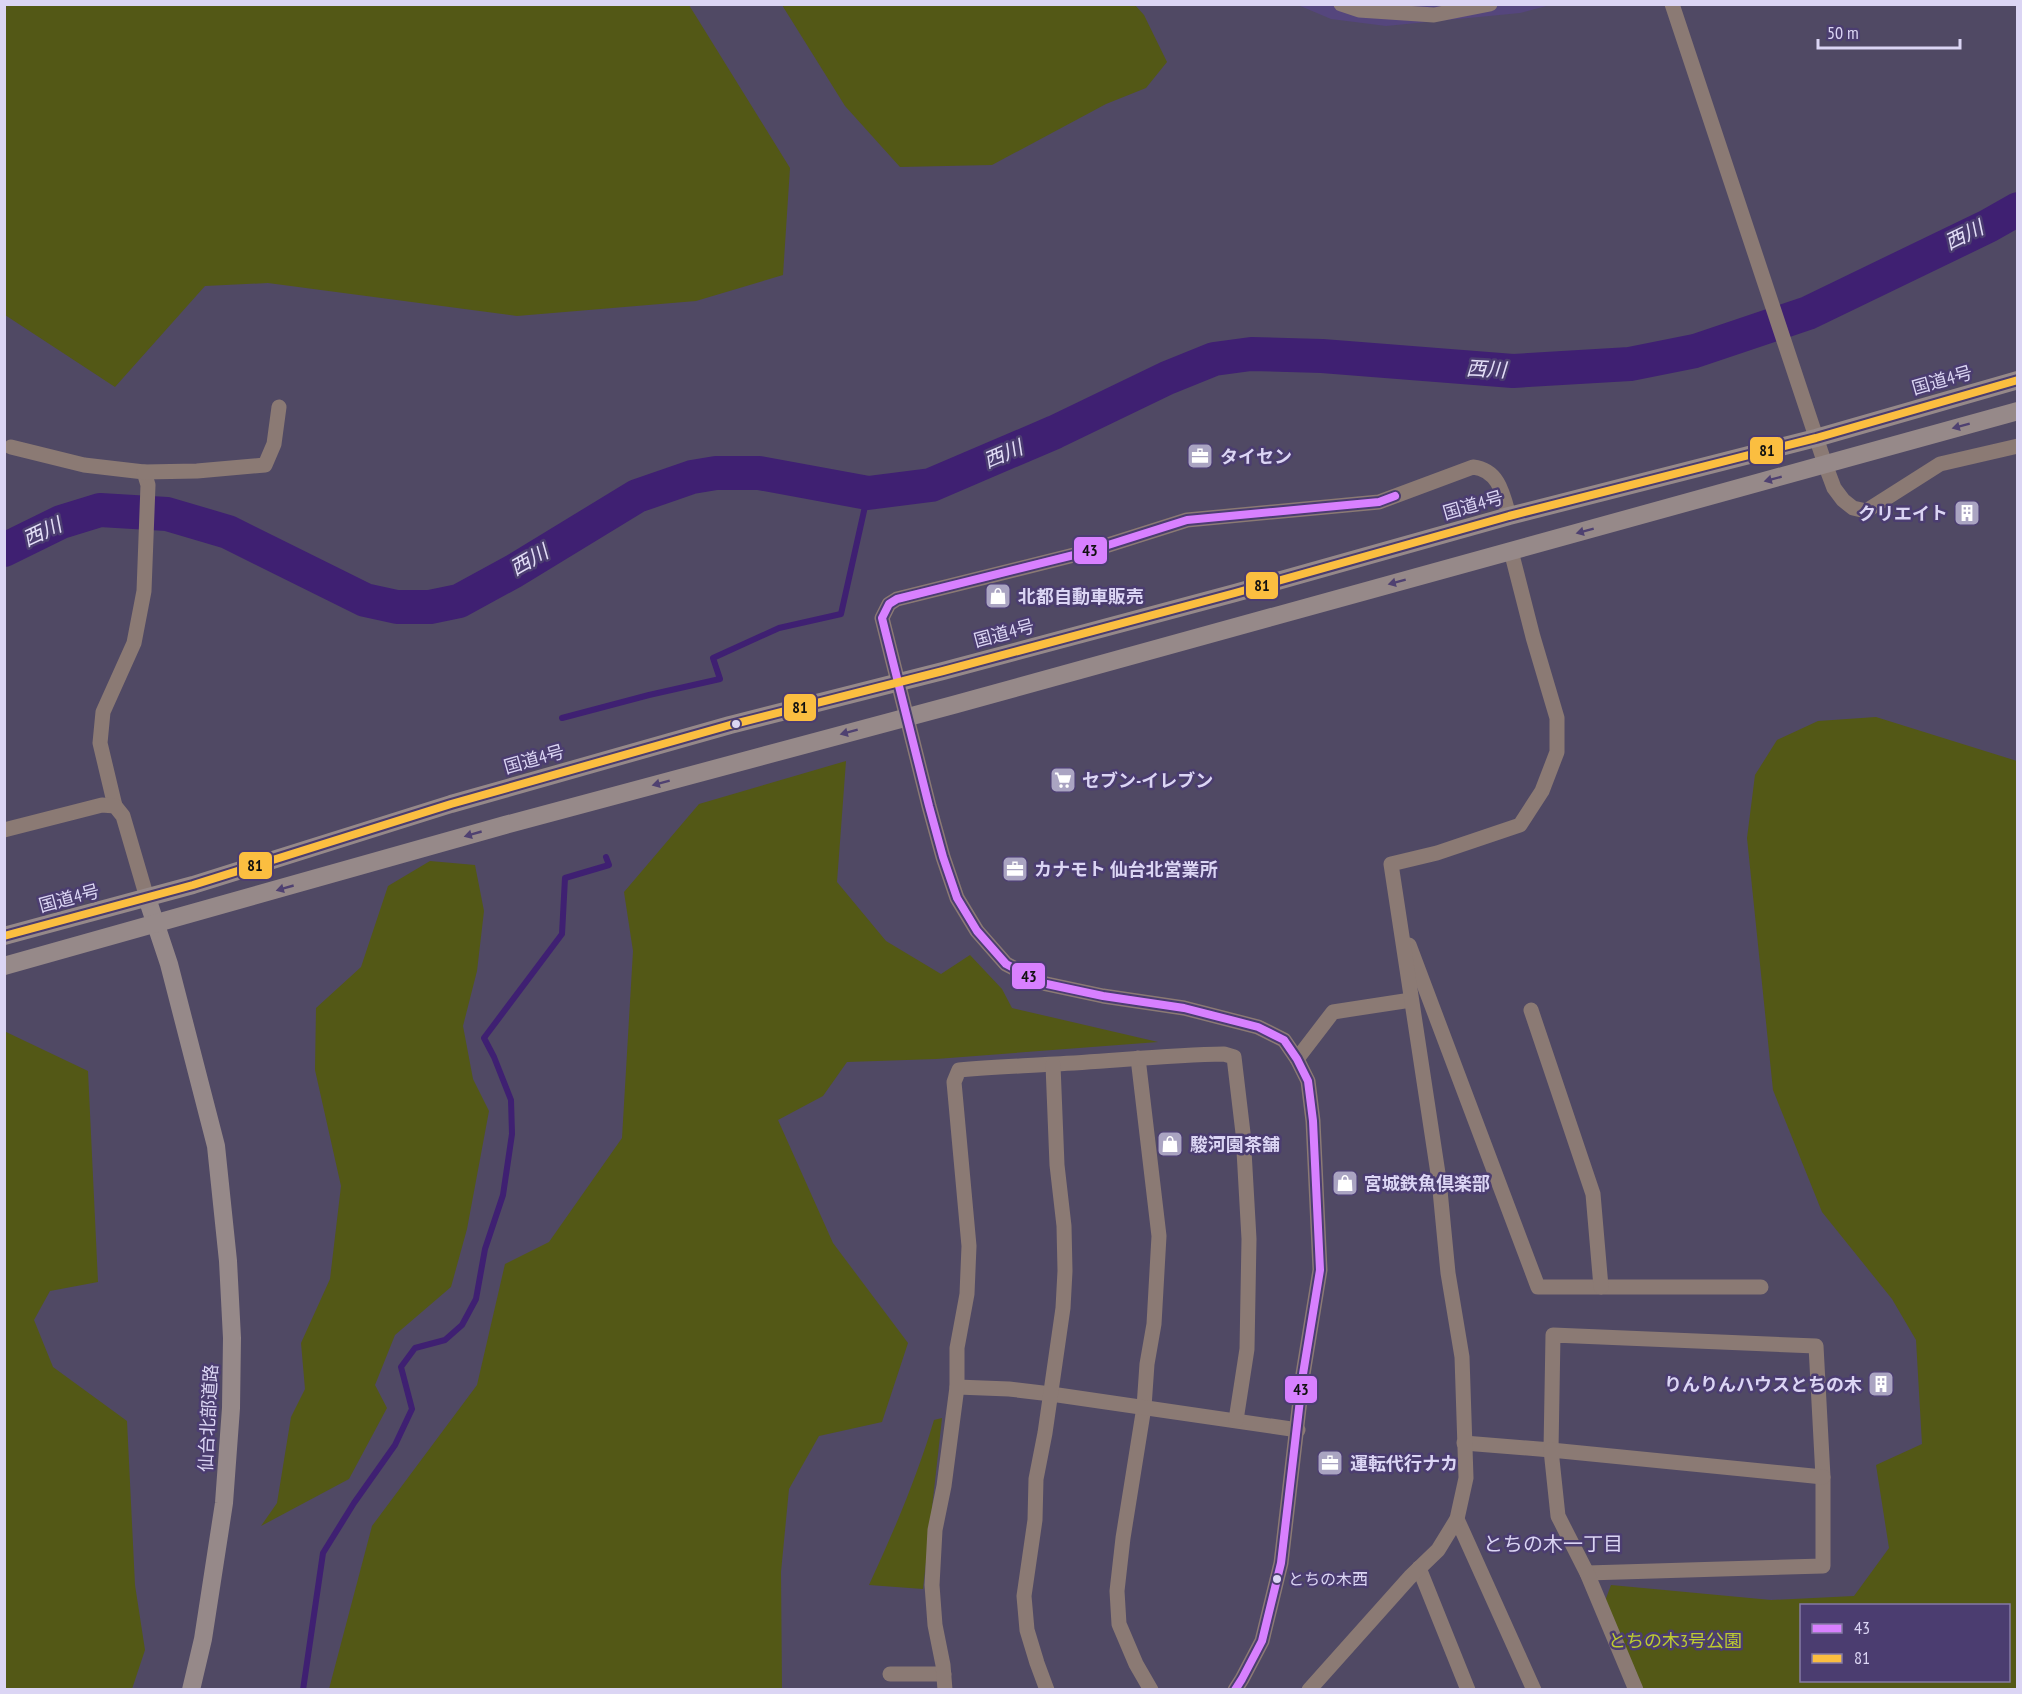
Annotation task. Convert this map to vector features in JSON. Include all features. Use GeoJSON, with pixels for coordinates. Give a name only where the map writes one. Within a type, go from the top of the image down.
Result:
{"type":"FeatureCollection","features":[{"type":"Feature","properties":{"kind":"highway","name":"国道4号"},"geometry":{"type":"LineString","coordinates":[[4,936],[147,898],[451,804],[730,725],[1223,596],[1509,516],[1816,438],[2018,380]]}},
{"type":"Feature","properties":{"kind":"highway"},"geometry":{"type":"LineString","coordinates":[[4,966],[505,825],[2018,411]]}},
{"type":"Feature","properties":{"kind":"highway","name":"仙台北部道路"},"geometry":{"type":"LineString","coordinates":[[147,898],[169,964],[216,1146],[228,1261],[232,1338],[231,1408],[224,1503],[203,1639],[191,1689]]}},
{"type":"Feature","properties":{"kind":"street"},"geometry":{"type":"LineString","coordinates":[[1341,4],[1359,10],[1434,15],[1490,4]]}},
{"type":"Feature","properties":{"kind":"street"},"geometry":{"type":"LineString","coordinates":[[1672,4],[1816,438],[1834,488],[1843,500],[1853,508],[1866,511],[1940,464],[2018,446]]}},
{"type":"Feature","properties":{"kind":"street"},"geometry":{"type":"LineString","coordinates":[[12,447],[146,478],[265,465],[274,444],[279,406]]}},
{"type":"Feature","properties":{"kind":"street"},"geometry":{"type":"LineString","coordinates":[[1234,1689],[1242,1679],[1262,1641],[1281,1563],[1304,1374],[1320,1270],[1313,1121],[1308,1081],[1298,1059],[1284,1040],[1258,1027],[1184,1008],[1103,996],[1042,983],[1006,964],[977,931],[957,898],[943,857],[882,618],[889,604],[897,599],[1086,552],[1187,520],[1379,502],[1473,466],[1485,468],[1497,481],[1509,516]]}},
{"type":"Feature","properties":{"kind":"street"},"geometry":{"type":"LineString","coordinates":[[146,478],[148,527],[144,591],[134,643],[103,712],[100,743],[115,806],[123,816],[147,898]]}},
{"type":"Feature","properties":{"kind":"street"},"geometry":{"type":"LineString","coordinates":[[1310,1689],[1438,1550],[1457,1519],[1466,1478],[1462,1357],[1391,864],[1437,853],[1520,825],[1542,791],[1557,752],[1557,717],[1510,551]]}},
{"type":"Feature","properties":{"kind":"street"},"geometry":{"type":"LineString","coordinates":[[4,830],[102,805],[115,806]]}},
{"type":"Feature","properties":{"kind":"street"},"geometry":{"type":"LineString","coordinates":[[1400,920],[1538,1287],[1761,1287]]}},
{"type":"Feature","properties":{"kind":"street"},"geometry":{"type":"LineString","coordinates":[[1298,1059],[1333,1012],[1411,1000]]}},
{"type":"Feature","properties":{"kind":"street"},"geometry":{"type":"LineString","coordinates":[[1531,1010],[1593,1194],[1601,1287]]}},
{"type":"Feature","properties":{"kind":"street"},"geometry":{"type":"LineString","coordinates":[[890,1674],[945,1682],[934,1625],[932,1585],[935,1530],[944,1486],[957,1387],[957,1348],[967,1294],[969,1246],[954,1082],[959,1071],[997,1066],[1053,1065],[1138,1058],[1224,1054],[1234,1057],[1243,1133],[1249,1239],[1247,1349],[1236,1420]]}},
{"type":"Feature","properties":{"kind":"street"},"geometry":{"type":"LineString","coordinates":[[1138,1058],[1159,1236],[1154,1324],[1117,1591],[1119,1624],[1136,1664],[1151,1689]]}},
{"type":"Feature","properties":{"kind":"street"},"geometry":{"type":"LineString","coordinates":[[1047,1689],[1036,1663],[1027,1630],[1024,1596],[1035,1520],[1036,1479],[1052,1394],[1063,1308],[1064,1226],[1056,1154],[1053,1065]]}},
{"type":"Feature","properties":{"kind":"street"},"geometry":{"type":"LineString","coordinates":[[1587,1573],[1822,1566],[1823,1477],[1816,1346],[1553,1335],[1551,1450],[1558,1516],[1587,1573],[1636,1689]]}},
{"type":"Feature","properties":{"kind":"street"},"geometry":{"type":"LineString","coordinates":[[957,1387],[1009,1389],[1052,1394],[1298,1430]]}},
{"type":"Feature","properties":{"kind":"street"},"geometry":{"type":"LineString","coordinates":[[1464,1443],[1823,1477]]}},
{"type":"Feature","properties":{"kind":"street"},"geometry":{"type":"LineString","coordinates":[[1457,1519],[1534,1689]]}},
{"type":"Feature","properties":{"kind":"street"},"geometry":{"type":"LineString","coordinates":[[1419,1568],[1468,1689]]}},
{"type":"Feature","properties":{"kind":"shaded area"},"geometry":{"type":"Polygon","coordinates":[[[1298,5],[1550,5],[1520,13],[1386,26],[1331,19],[1298,5]]]}},
{"type":"Feature","properties":{"kind":"green space"},"geometry":{"type":"Polygon","coordinates":[[[4,5],[689,5],[790,168],[783,275],[696,301],[517,316],[268,283],[205,286],[115,387],[5,315],[4,5]]]}},
{"type":"Feature","properties":{"kind":"green space"},"geometry":{"type":"Polygon","coordinates":[[[782,5],[1135,5],[1144,15],[1167,62],[1146,88],[1106,104],[992,165],[900,167],[845,106],[782,5]]]}},
{"type":"Feature","properties":{"kind":"green space","name":"とちの木3号公園"},"geometry":{"type":"Polygon","coordinates":[[[1876,717],[2017,761],[2017,1689],[1642,1689],[1605,1601],[1611,1585],[1771,1600],[1854,1596],[1889,1548],[1876,1465],[1922,1444],[1916,1340],[1892,1299],[1822,1212],[1773,1090],[1747,838],[1755,775],[1777,740],[1818,721],[1876,717]]]}},
{"type":"Feature","properties":{"kind":"green space"},"geometry":{"type":"Polygon","coordinates":[[[846,761],[837,882],[886,941],[941,974],[970,955],[1002,989],[1012,1008],[1158,1042],[936,1059],[847,1062],[823,1096],[778,1120],[833,1243],[908,1343],[882,1422],[819,1436],[789,1489],[781,1572],[782,1689],[329,1689],[372,1526],[477,1385],[505,1264],[549,1242],[622,1138],[633,951],[624,892],[699,804],[846,761]]]}},
{"type":"Feature","properties":{"kind":"green space"},"geometry":{"type":"Polygon","coordinates":[[[430,861],[475,865],[484,911],[477,971],[463,1026],[473,1079],[489,1111],[467,1229],[451,1287],[395,1335],[375,1385],[387,1408],[349,1479],[261,1526],[277,1503],[291,1417],[305,1389],[301,1343],[330,1279],[341,1186],[315,1070],[316,1008],[361,967],[388,886],[430,861]]]}},
{"type":"Feature","properties":{"kind":"green space"},"geometry":{"type":"Polygon","coordinates":[[[4,1031],[88,1071],[98,1282],[50,1291],[34,1320],[53,1367],[127,1421],[135,1585],[145,1650],[132,1689],[5,1689],[4,1031]]]}},
{"type":"Feature","properties":{"kind":"green space"},"geometry":{"type":"Polygon","coordinates":[[[942,1418],[923,1589],[869,1585],[905,1504],[934,1420],[942,1418]]]}},
{"type":"Feature","properties":{"kind":"waterway","name":"西川"},"geometry":{"type":"LineString","coordinates":[[4,550],[61,522],[100,510],[167,514],[228,532],[365,600],[397,607],[430,607],[459,601],[514,571],[637,496],[692,477],[716,473],[759,473],[868,493],[931,485],[1055,432],[1167,378],[1214,359],[1251,354],[1322,356],[1513,371],[1630,364],[1695,351],[1808,313],[1988,226],[2018,209]]}},
{"type":"Feature","properties":{"kind":"waterway"},"geometry":{"type":"LineString","coordinates":[[562,718],[720,679],[713,658],[779,628],[841,614],[868,493]]}},
{"type":"Feature","properties":{"kind":"waterway"},"geometry":{"type":"LineString","coordinates":[[303,1690],[323,1553],[354,1503],[395,1445],[412,1409],[401,1367],[415,1348],[445,1340],[462,1325],[476,1299],[485,1249],[503,1195],[512,1134],[511,1100],[484,1038],[562,934],[565,878],[609,865],[606,857]]}},
{"type":"Feature","properties":{"kind":"transit line","name":"81"},"geometry":{"type":"LineString","coordinates":[[4,936],[193,885],[451,804],[730,725],[1235,593],[1509,516],[1816,438],[2018,380]]}},
{"type":"Feature","properties":{"kind":"transit line","name":"43"},"geometry":{"type":"LineString","coordinates":[[1235,1690],[1262,1641],[1281,1563],[1303,1374],[1320,1270],[1313,1121],[1308,1081],[1284,1040],[1258,1027],[1184,1008],[1103,996],[1042,983],[1006,964],[977,931],[957,898],[929,806],[882,618],[889,604],[897,599],[1086,552],[1187,520],[1379,502],[1395,496]]}},
{"type":"Feature","properties":{"kind":"place","name":"タイセン"},"geometry":{"type":"Point","coordinates":[1200,456]}},
{"type":"Feature","properties":{"kind":"place","name":"クリエイト"},"geometry":{"type":"Point","coordinates":[1967,513]}},
{"type":"Feature","properties":{"kind":"place","name":"北都自動車販売"},"geometry":{"type":"Point","coordinates":[998,596]}},
{"type":"Feature","properties":{"kind":"place","name":"セブン-イレブン"},"geometry":{"type":"Point","coordinates":[1063,780]}},
{"type":"Feature","properties":{"kind":"place","name":"カナモト 仙台北営業所"},"geometry":{"type":"Point","coordinates":[1015,869]}},
{"type":"Feature","properties":{"kind":"place","name":"駿河園茶舗"},"geometry":{"type":"Point","coordinates":[1170,1144]}},
{"type":"Feature","properties":{"kind":"place","name":"宮城鉄魚倶楽部"},"geometry":{"type":"Point","coordinates":[1345,1183]}},
{"type":"Feature","properties":{"kind":"place","name":"りんりんハウスとちの木"},"geometry":{"type":"Point","coordinates":[1881,1384]}},
{"type":"Feature","properties":{"kind":"place","name":"運転代行ナカ"},"geometry":{"type":"Point","coordinates":[1330,1463]}},
{"type":"Feature","properties":{"kind":"place","name":"とちの木西"},"geometry":{"type":"Point","coordinates":[1277,1579]}},
{"type":"Feature","properties":{"kind":"district","name":"とちの木一丁目"},"geometry":{"type":"Point","coordinates":[1553,1544]}}]}
